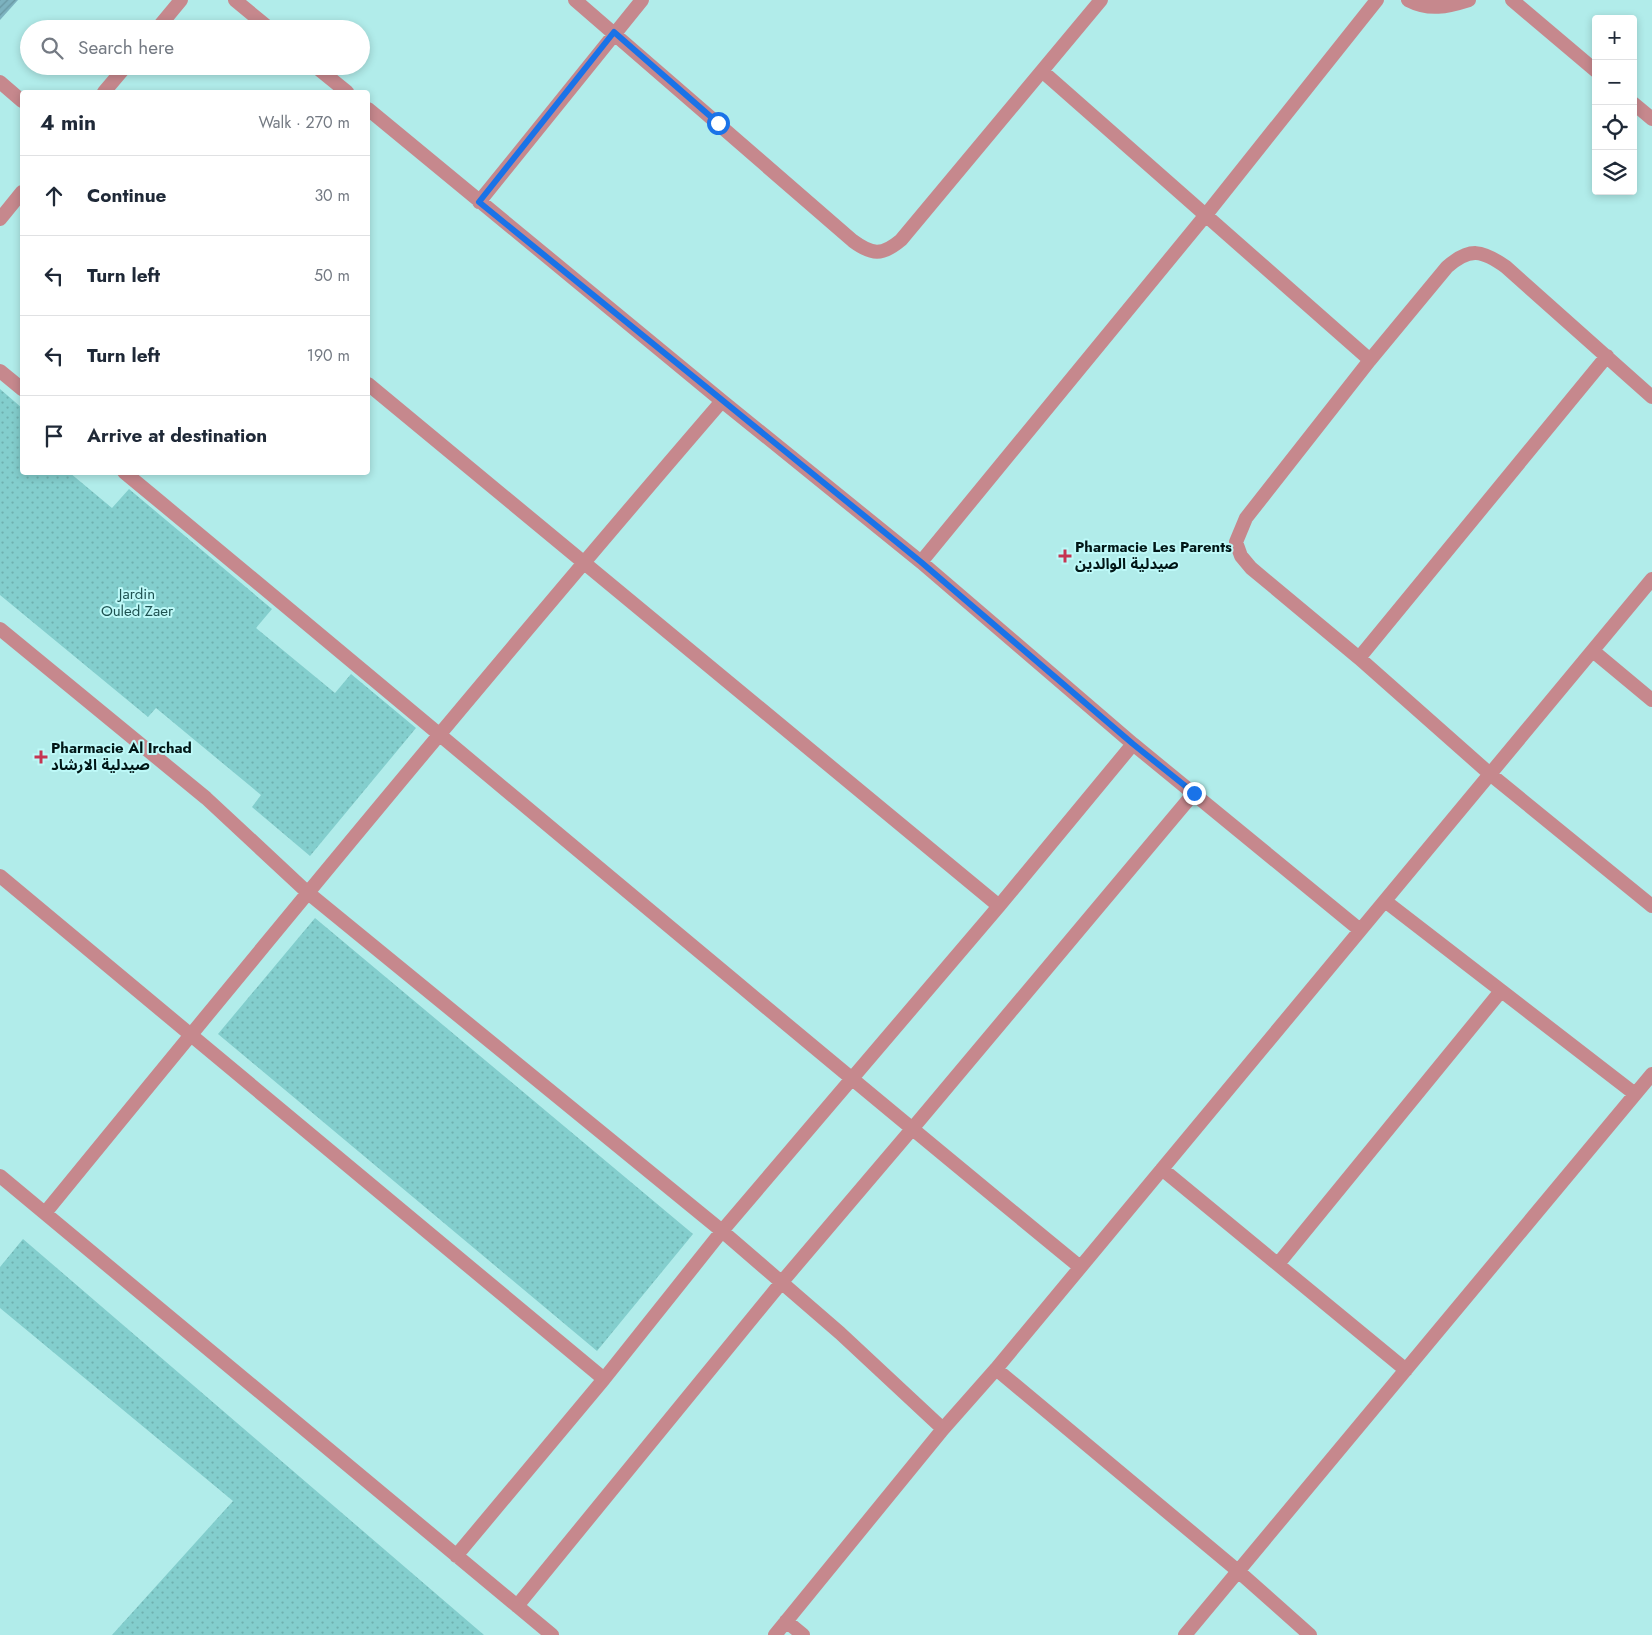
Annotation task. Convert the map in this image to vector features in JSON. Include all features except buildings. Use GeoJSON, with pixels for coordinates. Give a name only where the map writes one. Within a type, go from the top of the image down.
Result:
{"type":"FeatureCollection","features":[{"type":"Feature","properties":{"kind":"street"},"geometry":{"type":"LineString","coordinates":[[164,20],[181,0]]}},
{"type":"Feature","properties":{"kind":"street"},"geometry":{"type":"LineString","coordinates":[[235,0],[259,20]]}},
{"type":"Feature","properties":{"kind":"street"},"geometry":{"type":"LineString","coordinates":[[575,0],[853,241],[867,251],[879,252],[891,249],[901,240],[1101,0]]}},
{"type":"Feature","properties":{"kind":"street"},"geometry":{"type":"LineString","coordinates":[[479,202],[614,32],[642,0]]}},
{"type":"Feature","properties":{"kind":"street"},"geometry":{"type":"LineString","coordinates":[[921,562],[1205,216],[1377,0]]}},
{"type":"Feature","properties":{"kind":"street"},"geometry":{"type":"LineString","coordinates":[[1408,0],[1419,6],[1444,8],[1469,0]]}},
{"type":"Feature","properties":{"kind":"street"},"geometry":{"type":"LineString","coordinates":[[1512,0],[1592,68]]}},
{"type":"Feature","properties":{"kind":"street"},"geometry":{"type":"LineString","coordinates":[[1042,71],[1370,360]]}},
{"type":"Feature","properties":{"kind":"street"},"geometry":{"type":"LineString","coordinates":[[106,90],[118,75]]}},
{"type":"Feature","properties":{"kind":"street"},"geometry":{"type":"LineString","coordinates":[[326,75],[345,90]]}},
{"type":"Feature","properties":{"kind":"street"},"geometry":{"type":"LineString","coordinates":[[0,82],[20,98]]}},
{"type":"Feature","properties":{"kind":"street"},"geometry":{"type":"LineString","coordinates":[[1635,105],[1652,119]]}},
{"type":"Feature","properties":{"kind":"street"},"geometry":{"type":"LineString","coordinates":[[370,112],[921,562],[1133,744],[1360,930]]}},
{"type":"Feature","properties":{"kind":"street"},"geometry":{"type":"LineString","coordinates":[[0,220],[20,195]]}},
{"type":"Feature","properties":{"kind":"street"},"geometry":{"type":"LineString","coordinates":[[1652,397],[1506,267],[1490,256],[1476,252],[1461,255],[1447,268],[1370,360],[1246,518],[1236,542],[1241,556],[1251,568],[1359,658],[1490,774],[1652,906]]}},
{"type":"Feature","properties":{"kind":"street"},"geometry":{"type":"LineString","coordinates":[[1359,658],[1607,356]]}},
{"type":"Feature","properties":{"kind":"street"},"geometry":{"type":"LineString","coordinates":[[0,370],[20,387]]}},
{"type":"Feature","properties":{"kind":"street"},"geometry":{"type":"LineString","coordinates":[[370,386],[999,906]]}},
{"type":"Feature","properties":{"kind":"street"},"geometry":{"type":"LineString","coordinates":[[45,1213],[307,892],[441,735],[584,561],[722,401]]}},
{"type":"Feature","properties":{"kind":"street"},"geometry":{"type":"LineString","coordinates":[[128,475],[851,1079],[1080,1267]]}},
{"type":"Feature","properties":{"kind":"street"},"geometry":{"type":"LineString","coordinates":[[774,1635],[943,1429],[996,1369],[1652,579]]}},
{"type":"Feature","properties":{"kind":"street"},"geometry":{"type":"LineString","coordinates":[[0,629],[206,798],[307,892],[722,1231],[840,1333],[943,1429]]}},
{"type":"Feature","properties":{"kind":"street"},"geometry":{"type":"LineString","coordinates":[[1593,651],[1652,700]]}},
{"type":"Feature","properties":{"kind":"street"},"geometry":{"type":"LineString","coordinates":[[456,1556],[604,1379],[722,1231],[999,906],[1133,744]]}},
{"type":"Feature","properties":{"kind":"street"},"geometry":{"type":"LineString","coordinates":[[517,1606],[781,1282],[1194,793]]}},
{"type":"Feature","properties":{"kind":"street"},"geometry":{"type":"LineString","coordinates":[[0,876],[604,1379]]}},
{"type":"Feature","properties":{"kind":"street"},"geometry":{"type":"LineString","coordinates":[[1385,901],[1635,1094]]}},
{"type":"Feature","properties":{"kind":"street"},"geometry":{"type":"LineString","coordinates":[[1278,1264],[1501,991]]}},
{"type":"Feature","properties":{"kind":"street"},"geometry":{"type":"LineString","coordinates":[[1185,1635],[1652,1074]]}},
{"type":"Feature","properties":{"kind":"street"},"geometry":{"type":"LineString","coordinates":[[1162,1169],[1406,1370]]}},
{"type":"Feature","properties":{"kind":"street"},"geometry":{"type":"LineString","coordinates":[[0,1176],[552,1635]]}},
{"type":"Feature","properties":{"kind":"street"},"geometry":{"type":"LineString","coordinates":[[996,1369],[1238,1571],[1310,1635]]}},
{"type":"Feature","properties":{"kind":"street"},"geometry":{"type":"LineString","coordinates":[[786,1621],[802,1635]]}},
{"type":"Feature","properties":{"kind":"green space","name":"Jardin Ouled Zaer"},"geometry":{"type":"Polygon","coordinates":[[[0,389],[20,406],[20,475],[72,475],[112,508],[129,489],[272,609],[256,628],[335,693],[351,674],[416,728],[310,856],[252,807],[261,795],[156,708],[148,717],[0,595],[0,389]]]}},
{"type":"Feature","properties":{"kind":"green space"},"geometry":{"type":"Polygon","coordinates":[[[315,918],[693,1234],[597,1351],[218,1034],[315,918]]]}},
{"type":"Feature","properties":{"kind":"green space"},"geometry":{"type":"Polygon","coordinates":[[[23,1239],[484,1635],[112,1635],[233,1501],[0,1308],[0,1267],[23,1239]]]}},
{"type":"Feature","properties":{"kind":"place","name":"Pharmacie Les Parents صيدلية الوالدين"},"geometry":{"type":"Point","coordinates":[1065,556]}},
{"type":"Feature","properties":{"kind":"place","name":"Pharmacie Al Irchad صيدلية الارشاد"},"geometry":{"type":"Point","coordinates":[41,757]}},
{"type":"Feature","properties":{"kind":"route"},"geometry":{"type":"LineString","coordinates":[[718,123],[614,32],[479,202],[921,562],[1133,744],[1194,793]]}}]}
